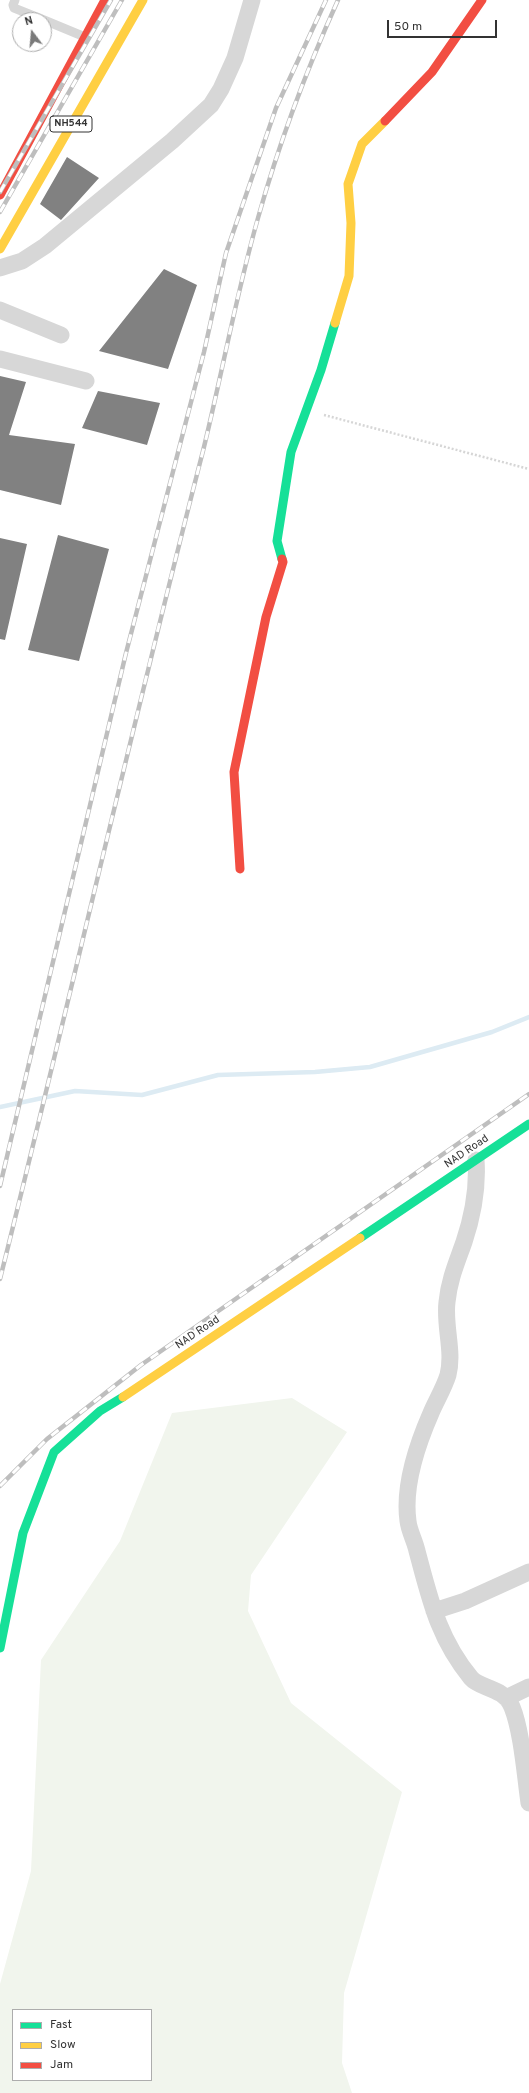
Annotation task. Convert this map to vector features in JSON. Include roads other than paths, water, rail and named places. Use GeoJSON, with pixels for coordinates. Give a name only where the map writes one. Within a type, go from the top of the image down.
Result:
{"type":"FeatureCollection","features":[{"type":"Feature","properties":{"kind":"main road","name":"NH544"},"geometry":{"type":"LineString","coordinates":[[0,195],[105,0]]}},
{"type":"Feature","properties":{"kind":"main road","name":"NH544"},"geometry":{"type":"LineString","coordinates":[[0,249],[143,0]]}},
{"type":"Feature","properties":{"kind":"main road"},"geometry":{"type":"LineString","coordinates":[[240,869],[234,772],[266,617],[283,562],[277,541],[291,452],[321,370],[348,276],[351,223],[348,184],[362,144],[432,72],[482,0]]}},
{"type":"Feature","properties":{"kind":"main road","name":"NAD Road"},"geometry":{"type":"LineString","coordinates":[[0,1648],[23,1533],[54,1452],[100,1411],[170,1366],[529,1124]]}},
{"type":"Feature","properties":{"kind":"street"},"geometry":{"type":"LineString","coordinates":[[0,268],[22,262],[45,246],[205,112],[214,101],[228,76],[235,58],[252,0]]}},
{"type":"Feature","properties":{"kind":"street"},"geometry":{"type":"LineString","coordinates":[[0,310],[61,335]]}},
{"type":"Feature","properties":{"kind":"street"},"geometry":{"type":"LineString","coordinates":[[0,359],[86,381]]}},
{"type":"Feature","properties":{"kind":"street"},"geometry":{"type":"LineString","coordinates":[[476,1160],[477,1179],[473,1211],[451,1275],[446,1303],[449,1352],[448,1374],[430,1416],[407,1491],[408,1522],[440,1629],[472,1680],[498,1690],[512,1705],[520,1741],[529,1803]]}},
{"type":"Feature","properties":{"kind":"street"},"geometry":{"type":"LineString","coordinates":[[434,1611],[465,1601],[529,1572]]}},
{"type":"Feature","properties":{"kind":"street"},"geometry":{"type":"LineString","coordinates":[[506,1698],[529,1687]]}},
{"type":"Feature","properties":{"kind":"lane"},"geometry":{"type":"LineString","coordinates":[[15,0],[13,4],[14,8],[24,12]]}},
{"type":"Feature","properties":{"kind":"lane"},"geometry":{"type":"LineString","coordinates":[[52,23],[85,37]]}},
{"type":"Feature","properties":{"kind":"waterway"},"geometry":{"type":"LineString","coordinates":[[0,1107],[75,1091],[142,1095],[218,1075],[315,1072],[370,1067],[492,1032],[529,1017]]}},
{"type":"Feature","properties":{"kind":"railway"},"geometry":{"type":"LineString","coordinates":[[0,192],[111,0]]}},
{"type":"Feature","properties":{"kind":"railway"},"geometry":{"type":"LineString","coordinates":[[0,212],[122,0]]}},
{"type":"Feature","properties":{"kind":"railway"},"geometry":{"type":"LineString","coordinates":[[0,1186],[126,653],[204,352],[226,253],[276,108],[326,0]]}},
{"type":"Feature","properties":{"kind":"railway"},"geometry":{"type":"LineString","coordinates":[[0,1279],[151,658],[203,451],[250,247],[266,190],[284,135],[304,80],[338,0]]}},
{"type":"Feature","properties":{"kind":"railway"},"geometry":{"type":"LineString","coordinates":[[0,1486],[47,1439],[141,1365],[529,1094]]}}]}
